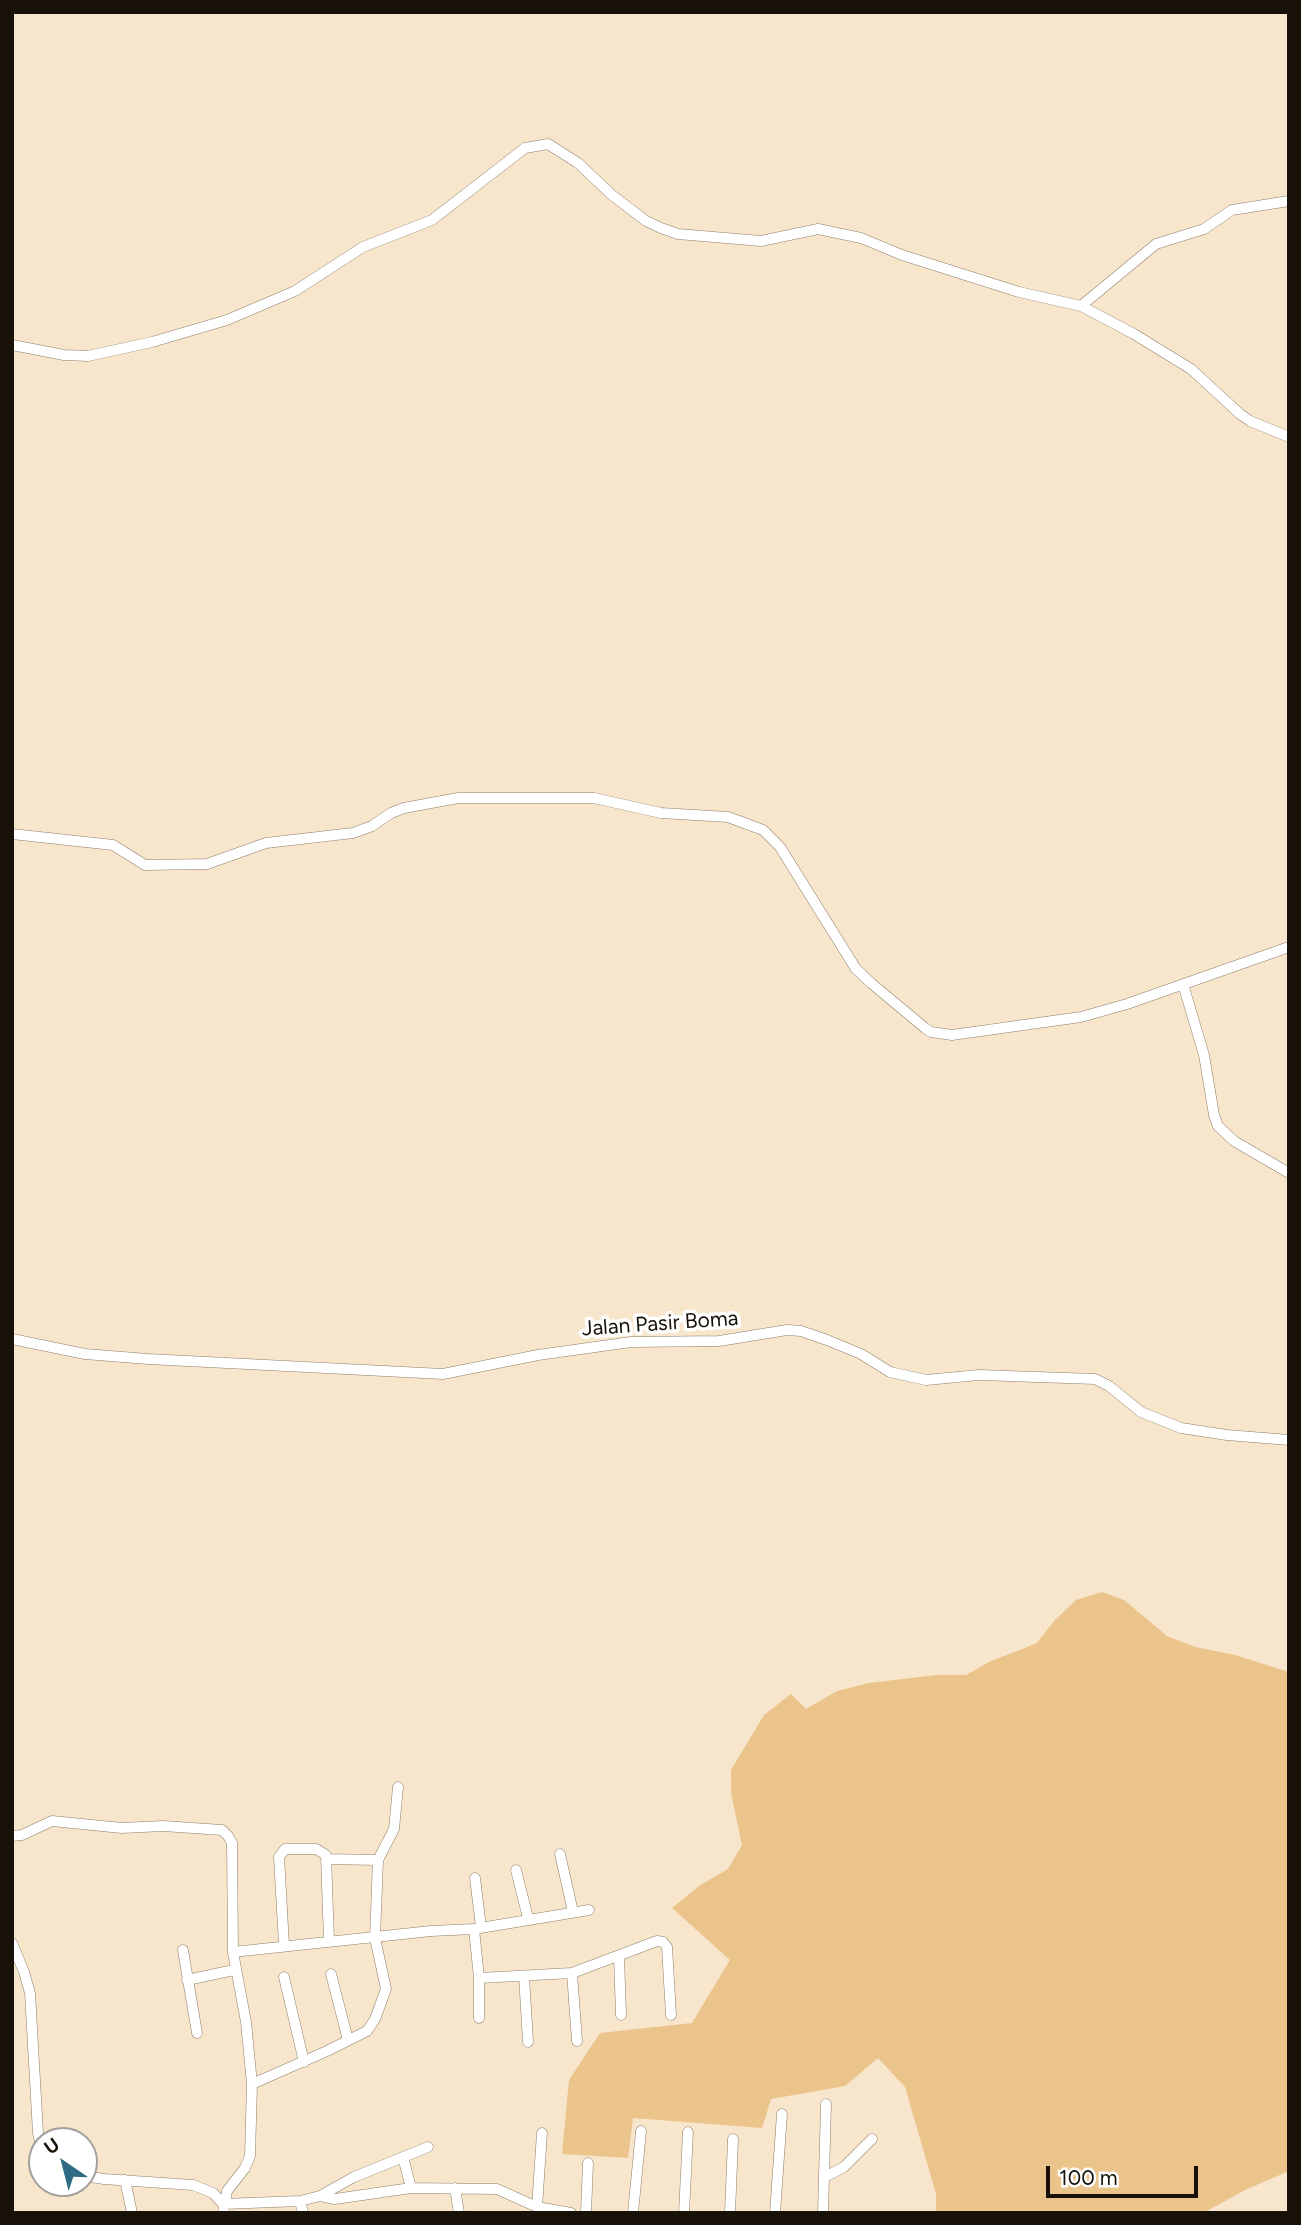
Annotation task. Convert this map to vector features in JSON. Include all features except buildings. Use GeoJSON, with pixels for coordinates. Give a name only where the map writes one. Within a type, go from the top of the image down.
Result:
{"type":"FeatureCollection","features":[{"type":"Feature","properties":{"kind":"street"},"geometry":{"type":"LineString","coordinates":[[12,345],[64,355],[88,356],[152,342],[227,320],[295,291],[363,247],[432,220],[525,148],[548,144],[564,153],[646,221],[670,231],[761,241],[818,229],[861,238],[902,255],[1019,292],[1080,306],[1134,334],[1191,369],[1240,414],[1289,437]]}},
{"type":"Feature","properties":{"kind":"street"},"geometry":{"type":"LineString","coordinates":[[1080,306],[1156,244],[1204,229],[1232,210],[1289,201]]}},
{"type":"Feature","properties":{"kind":"street"},"geometry":{"type":"LineString","coordinates":[[12,834],[113,845],[145,865],[207,864],[275,841],[353,833],[404,808],[465,797],[594,798],[661,813],[728,817],[763,830],[780,847],[795,867],[856,969],[931,1032],[965,1035],[1081,1017],[1127,1004],[1289,947]]}},
{"type":"Feature","properties":{"kind":"street"},"geometry":{"type":"LineString","coordinates":[[1183,984],[1204,1055],[1218,1126],[1234,1141],[1287,1169]]}},
{"type":"Feature","properties":{"kind":"street","name":"Jalan Pasir Boma"},"geometry":{"type":"LineString","coordinates":[[12,1339],[85,1353],[148,1359],[434,1374],[631,1342],[719,1341],[787,1330],[827,1340],[854,1351],[890,1372],[926,1380],[979,1375],[1095,1380],[1109,1387],[1141,1412],[1181,1428],[1289,1440]]}},
{"type":"Feature","properties":{"kind":"street"},"geometry":{"type":"LineString","coordinates":[[252,2084],[304,2062],[372,2026],[386,1993],[375,1938],[378,1860],[394,1829],[398,1787]]}},
{"type":"Feature","properties":{"kind":"street"},"geometry":{"type":"LineString","coordinates":[[12,1836],[18,1836],[52,1821],[122,1828],[163,1826],[222,1830],[232,1843],[234,1970],[246,2022],[252,2084],[250,2156],[245,2168],[230,2186],[223,2208]]}},
{"type":"Feature","properties":{"kind":"street"},"geometry":{"type":"LineString","coordinates":[[284,1945],[279,1857],[285,1849],[316,1849],[324,1852],[327,1859],[330,1941]]}},
{"type":"Feature","properties":{"kind":"street"},"geometry":{"type":"LineString","coordinates":[[560,1854],[573,1912]]}},
{"type":"Feature","properties":{"kind":"street"},"geometry":{"type":"LineString","coordinates":[[327,1859],[378,1860]]}},
{"type":"Feature","properties":{"kind":"street"},"geometry":{"type":"LineString","coordinates":[[516,1870],[528,1918]]}},
{"type":"Feature","properties":{"kind":"street"},"geometry":{"type":"LineString","coordinates":[[475,1878],[479,2018]]}},
{"type":"Feature","properties":{"kind":"street"},"geometry":{"type":"LineString","coordinates":[[233,1952],[478,1928],[589,1910]]}},
{"type":"Feature","properties":{"kind":"street"},"geometry":{"type":"LineString","coordinates":[[479,1978],[572,1973],[661,1941],[666,1945],[671,2015]]}},
{"type":"Feature","properties":{"kind":"street"},"geometry":{"type":"LineString","coordinates":[[12,1943],[30,1993],[37,2127]]}},
{"type":"Feature","properties":{"kind":"street"},"geometry":{"type":"LineString","coordinates":[[183,1950],[198,2033]]}},
{"type":"Feature","properties":{"kind":"street"},"geometry":{"type":"LineString","coordinates":[[619,1956],[621,2015]]}},
{"type":"Feature","properties":{"kind":"street"},"geometry":{"type":"LineString","coordinates":[[187,1980],[234,1970]]}},
{"type":"Feature","properties":{"kind":"street"},"geometry":{"type":"LineString","coordinates":[[572,1973],[577,2041]]}},
{"type":"Feature","properties":{"kind":"street"},"geometry":{"type":"LineString","coordinates":[[331,1974],[348,2040]]}},
{"type":"Feature","properties":{"kind":"street"},"geometry":{"type":"LineString","coordinates":[[524,1976],[528,2042]]}},
{"type":"Feature","properties":{"kind":"street"},"geometry":{"type":"LineString","coordinates":[[284,1977],[304,2062]]}},
{"type":"Feature","properties":{"kind":"street"},"geometry":{"type":"LineString","coordinates":[[823,2213],[826,2104]]}},
{"type":"Feature","properties":{"kind":"street"},"geometry":{"type":"LineString","coordinates":[[775,2213],[782,2114]]}},
{"type":"Feature","properties":{"kind":"street"},"geometry":{"type":"LineString","coordinates":[[633,2213],[641,2131]]}},
{"type":"Feature","properties":{"kind":"street"},"geometry":{"type":"LineString","coordinates":[[684,2213],[688,2132]]}},
{"type":"Feature","properties":{"kind":"street"},"geometry":{"type":"LineString","coordinates":[[537,2207],[542,2133]]}},
{"type":"Feature","properties":{"kind":"street"},"geometry":{"type":"LineString","coordinates":[[730,2213],[733,2139]]}},
{"type":"Feature","properties":{"kind":"street"},"geometry":{"type":"LineString","coordinates":[[825,2177],[844,2167],[872,2139]]}},
{"type":"Feature","properties":{"kind":"street"},"geometry":{"type":"LineString","coordinates":[[223,2208],[300,2201],[320,2196],[354,2177],[428,2147]]}},
{"type":"Feature","properties":{"kind":"street"},"geometry":{"type":"LineString","coordinates":[[403,2157],[411,2188]]}},
{"type":"Feature","properties":{"kind":"street"},"geometry":{"type":"LineString","coordinates":[[586,2213],[588,2163]]}},
{"type":"Feature","properties":{"kind":"street"},"geometry":{"type":"LineString","coordinates":[[98,2177],[193,2185],[213,2193],[223,2208]]}},
{"type":"Feature","properties":{"kind":"street"},"geometry":{"type":"LineString","coordinates":[[125,2180],[132,2213]]}},
{"type":"Feature","properties":{"kind":"street"},"geometry":{"type":"LineString","coordinates":[[320,2196],[335,2199],[411,2188],[497,2189],[537,2207],[571,2213]]}},
{"type":"Feature","properties":{"kind":"street"},"geometry":{"type":"LineString","coordinates":[[455,2188],[459,2213]]}},
{"type":"Feature","properties":{"kind":"street"},"geometry":{"type":"LineString","coordinates":[[300,2201],[303,2213]]}},
{"type":"Feature","properties":{"kind":"shaded area"},"geometry":{"type":"Polygon","coordinates":[[[1102,1592],[1124,1600],[1167,1636],[1195,1647],[1235,1655],[1289,1672],[1289,2171],[1245,2190],[1203,2213],[936,2213],[936,2194],[905,2087],[878,2058],[845,2086],[771,2099],[762,2128],[633,2118],[628,2158],[562,2154],[569,2080],[600,2033],[692,2023],[730,1960],[672,1908],[699,1886],[728,1869],[742,1845],[731,1793],[731,1770],[764,1715],[791,1694],[806,1709],[837,1691],[869,1683],[937,1675],[966,1675],[989,1662],[1037,1643],[1054,1621],[1076,1600],[1102,1592]]]}}]}
